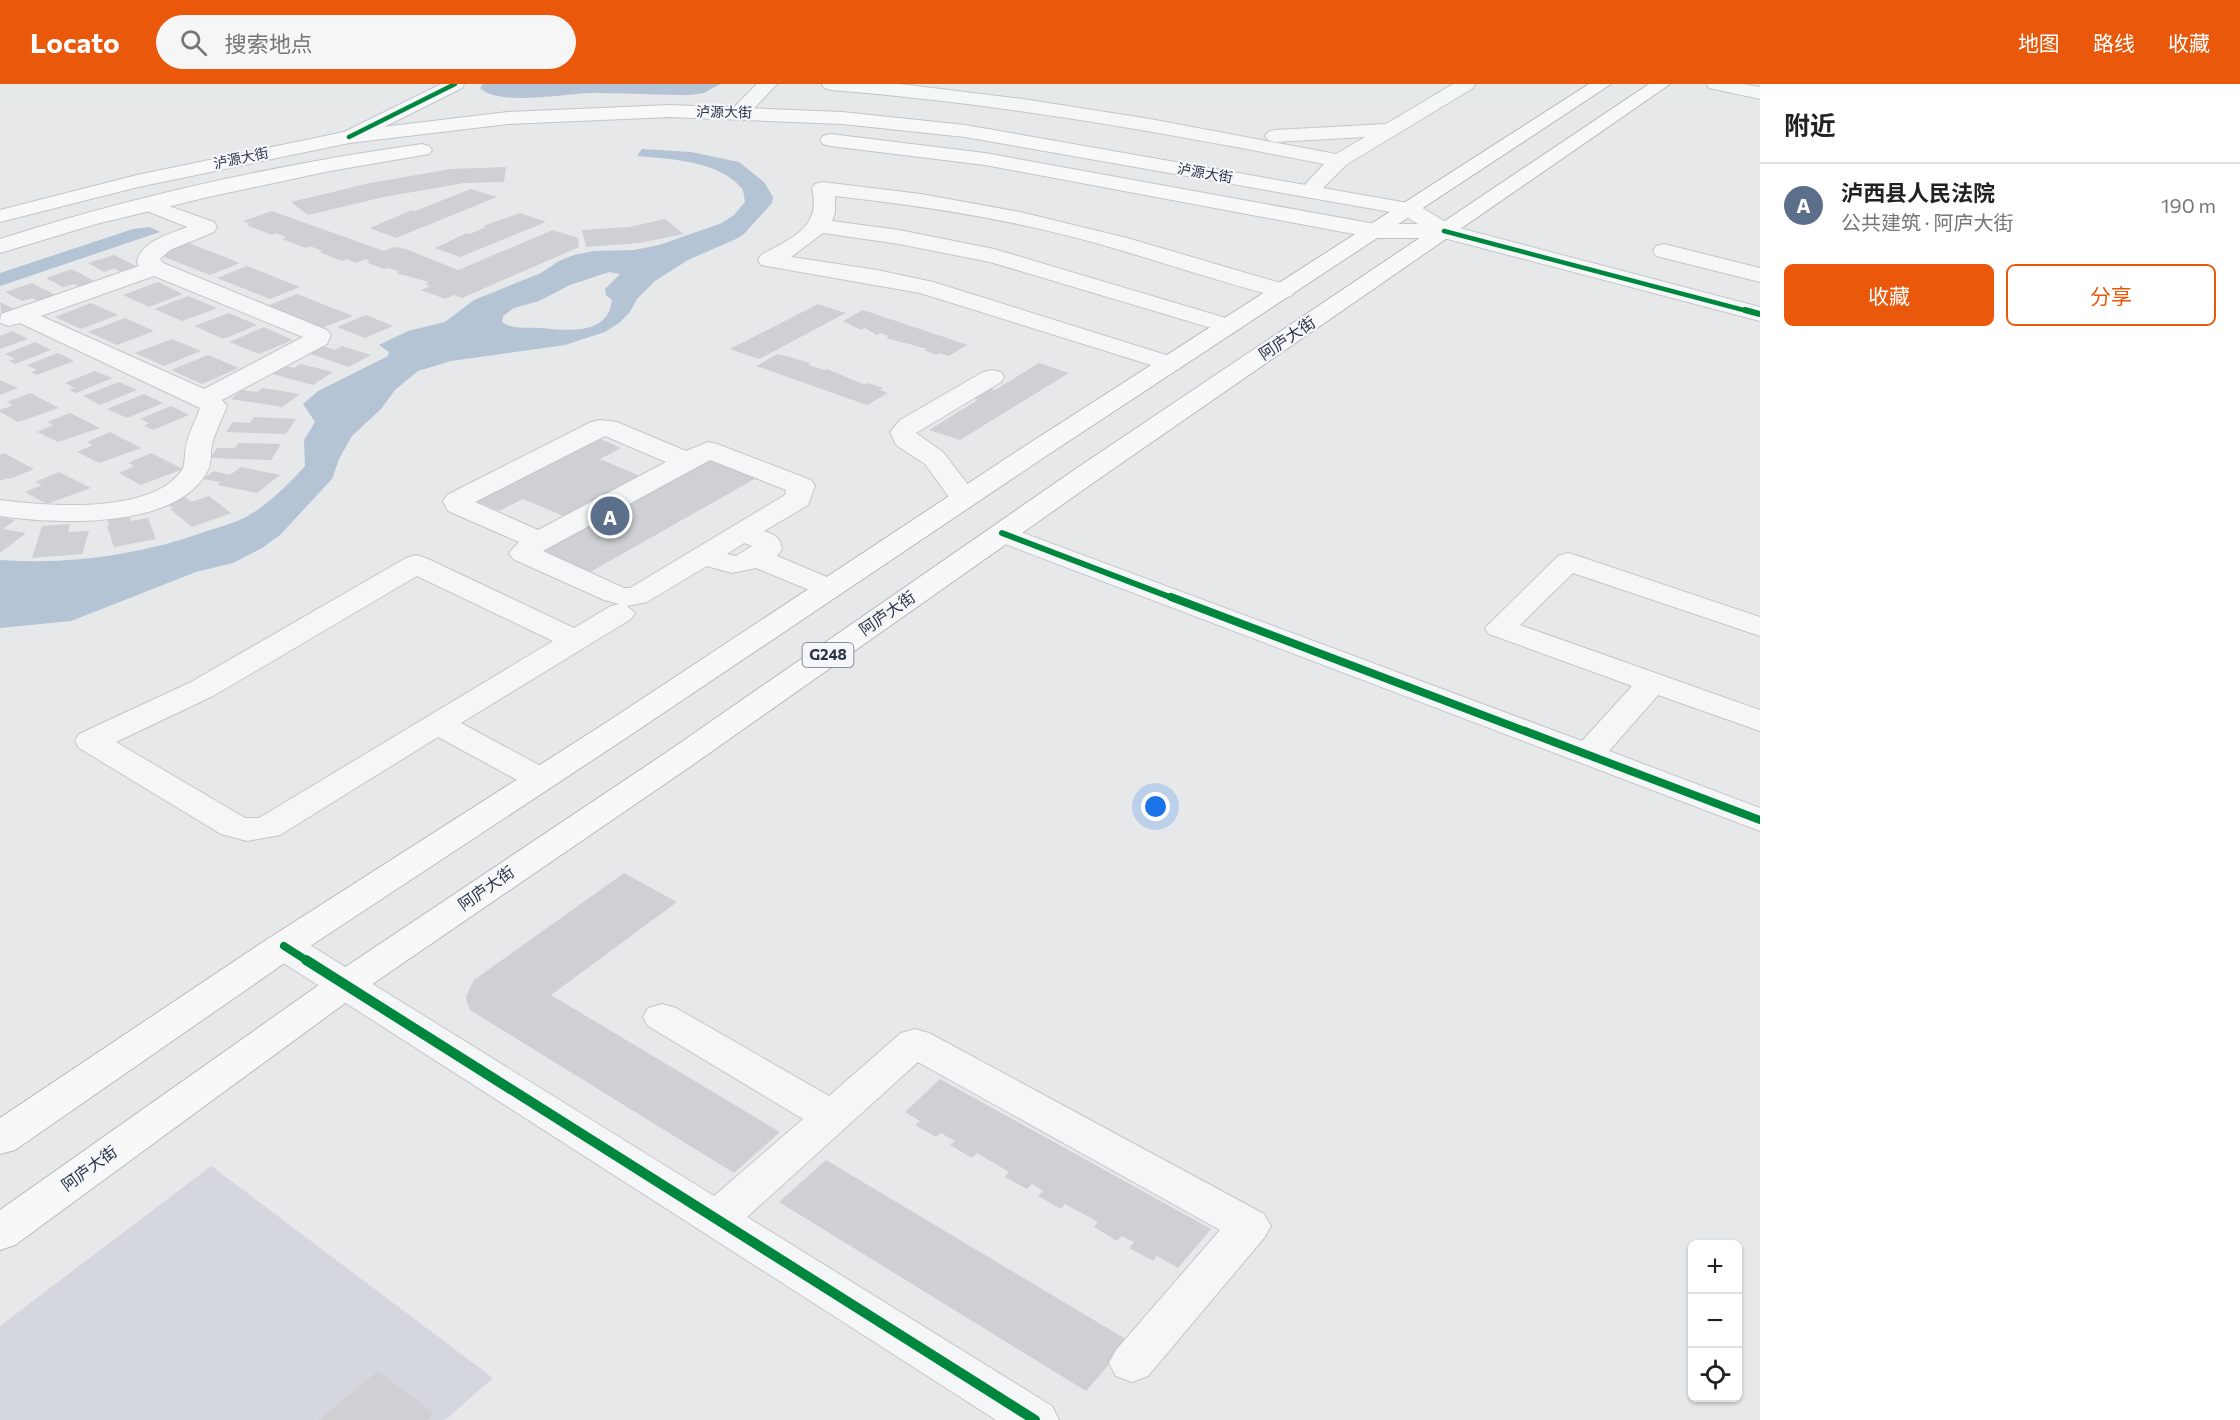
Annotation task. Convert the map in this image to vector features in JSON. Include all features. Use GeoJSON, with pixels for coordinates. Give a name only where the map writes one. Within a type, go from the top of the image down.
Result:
{"type":"FeatureCollection","features":[{"type":"Feature","properties":{"kind":"main road"},"geometry":{"type":"LineString","coordinates":[[0,1139],[284,946],[964,498],[1602,84]]}},
{"type":"Feature","properties":{"kind":"main road","name":"阿庐大街"},"geometry":{"type":"LineString","coordinates":[[0,1233],[346,985],[679,759],[1002,533],[1661,84]]}},
{"type":"Feature","properties":{"kind":"main road","name":"泸源大街"},"geometry":{"type":"LineString","coordinates":[[0,216],[136,181],[349,137],[438,125],[548,115],[639,111],[740,112],[842,118],[965,131],[1408,209],[1444,231]]}},
{"type":"Feature","properties":{"kind":"main road"},"geometry":{"type":"LineString","coordinates":[[807,138],[904,147],[985,159],[1375,231],[1444,231]]}},
{"type":"Feature","properties":{"kind":"main road"},"geometry":{"type":"LineString","coordinates":[[0,246],[54,228],[149,205],[358,160],[441,147]]}},
{"type":"Feature","properties":{"kind":"street"},"geometry":{"type":"LineString","coordinates":[[349,137],[454,84]]}},
{"type":"Feature","properties":{"kind":"street"},"geometry":{"type":"LineString","coordinates":[[740,112],[768,84]]}},
{"type":"Feature","properties":{"kind":"street"},"geometry":{"type":"LineString","coordinates":[[831,84],[1005,101],[1339,161]]}},
{"type":"Feature","properties":{"kind":"street"},"geometry":{"type":"LineString","coordinates":[[1309,192],[1339,161],[1466,84]]}},
{"type":"Feature","properties":{"kind":"street"},"geometry":{"type":"LineString","coordinates":[[1716,84],[1760,93]]}},
{"type":"Feature","properties":{"kind":"street"},"geometry":{"type":"LineString","coordinates":[[1241,142],[1259,136],[1388,130]]}},
{"type":"Feature","properties":{"kind":"street"},"geometry":{"type":"LineString","coordinates":[[1170,364],[925,288],[877,277],[769,260],[819,226],[826,208],[822,188],[929,201],[1050,225],[1283,291]]}},
{"type":"Feature","properties":{"kind":"street"},"geometry":{"type":"LineString","coordinates":[[149,205],[206,227],[156,249],[148,262],[155,268],[319,336],[318,339],[205,399]]}},
{"type":"Feature","properties":{"kind":"street"},"geometry":{"type":"LineString","coordinates":[[819,226],[910,239],[994,256],[1228,326]]}},
{"type":"Feature","properties":{"kind":"street"},"geometry":{"type":"LineString","coordinates":[[1444,231],[1760,314]]}},
{"type":"Feature","properties":{"kind":"street"},"geometry":{"type":"LineString","coordinates":[[1664,251],[1755,267]]}},
{"type":"Feature","properties":{"kind":"street"},"geometry":{"type":"LineString","coordinates":[[1712,302],[1755,267]]}},
{"type":"Feature","properties":{"kind":"street"},"geometry":{"type":"LineString","coordinates":[[11,319],[155,268]]}},
{"type":"Feature","properties":{"kind":"street"},"geometry":{"type":"LineString","coordinates":[[0,508],[64,515],[83,514],[129,507],[171,493],[181,487],[196,469],[199,447],[214,406],[205,399],[11,319]]}},
{"type":"Feature","properties":{"kind":"street"},"geometry":{"type":"LineString","coordinates":[[964,498],[941,465],[925,452],[904,440],[903,432],[909,426],[992,377]]}},
{"type":"Feature","properties":{"kind":"street"},"geometry":{"type":"LineString","coordinates":[[539,541],[458,505],[458,501],[600,428],[608,428],[687,461]]}},
{"type":"Feature","properties":{"kind":"street"},"geometry":{"type":"LineString","coordinates":[[708,450],[801,486],[798,499],[749,545],[705,555],[637,596],[626,597],[614,594],[523,553],[539,541],[708,450]]}},
{"type":"Feature","properties":{"kind":"street"},"geometry":{"type":"LineString","coordinates":[[1002,533],[1760,820]]}},
{"type":"Feature","properties":{"kind":"street"},"geometry":{"type":"LineString","coordinates":[[749,545],[829,588]]}},
{"type":"Feature","properties":{"kind":"street"},"geometry":{"type":"LineString","coordinates":[[1760,627],[1568,562],[1500,628],[1760,721]]}},
{"type":"Feature","properties":{"kind":"street"},"geometry":{"type":"LineString","coordinates":[[576,640],[416,564],[219,680],[91,741],[233,826],[247,830],[268,827],[438,724],[576,640],[620,613]]}},
{"type":"Feature","properties":{"kind":"street"},"geometry":{"type":"LineString","coordinates":[[1588,755],[1653,682]]}},
{"type":"Feature","properties":{"kind":"street"},"geometry":{"type":"LineString","coordinates":[[438,724],[540,779]]}},
{"type":"Feature","properties":{"kind":"street"},"geometry":{"type":"LineString","coordinates":[[284,946],[1035,1420]]}},
{"type":"Feature","properties":{"kind":"street"},"geometry":{"type":"LineString","coordinates":[[662,1017],[832,1117]]}},
{"type":"Feature","properties":{"kind":"street"},"geometry":{"type":"LineString","coordinates":[[717,1219],[915,1043],[1249,1226],[1132,1363]]}},
{"type":"Feature","properties":{"kind":"shaded area"},"geometry":{"type":"Polygon","coordinates":[[[211,1166],[493,1378],[445,1420],[0,1420],[0,1326],[211,1166]]]}},
{"type":"Feature","properties":{"kind":"water"},"geometry":{"type":"Polygon","coordinates":[[[483,84],[720,84],[704,93],[690,95],[593,93],[517,98],[489,94],[480,88],[483,84]]]}},
{"type":"Feature","properties":{"kind":"water"},"geometry":{"type":"Polygon","coordinates":[[[642,149],[691,152],[739,162],[764,182],[773,197],[772,203],[744,234],[688,260],[655,281],[637,299],[630,312],[605,332],[565,345],[451,361],[418,371],[395,390],[381,409],[352,436],[339,459],[332,479],[280,535],[262,548],[233,563],[196,572],[71,621],[0,628],[0,560],[53,561],[131,552],[182,539],[246,517],[277,494],[305,466],[304,440],[315,422],[303,404],[318,391],[388,356],[389,352],[379,345],[408,331],[445,322],[474,300],[541,273],[559,261],[574,255],[594,251],[634,250],[659,245],[722,223],[734,215],[745,202],[743,190],[734,180],[709,167],[665,158],[637,156],[642,149]],[[609,272],[570,285],[539,301],[514,308],[503,316],[502,322],[515,327],[561,330],[594,326],[609,312],[612,300],[606,295],[605,289],[620,274],[609,272]]]}},
{"type":"Feature","properties":{"kind":"water"},"geometry":{"type":"Polygon","coordinates":[[[150,227],[160,232],[0,286],[0,273],[133,229],[150,227]]]}},
{"type":"Feature","properties":{"kind":"building"},"geometry":{"type":"Polygon","coordinates":[[[506,167],[504,182],[464,183],[384,197],[308,215],[291,202],[370,183],[451,169],[506,167]]]}},
{"type":"Feature","properties":{"kind":"building"},"geometry":{"type":"Polygon","coordinates":[[[471,189],[497,197],[396,238],[370,228],[412,210],[415,211],[471,189]]]}},
{"type":"Feature","properties":{"kind":"building"},"geometry":{"type":"Polygon","coordinates":[[[272,211],[384,251],[394,247],[406,249],[458,270],[553,230],[578,238],[579,247],[462,298],[454,295],[445,299],[421,290],[430,286],[425,284],[429,282],[396,273],[400,272],[389,268],[384,269],[366,262],[370,261],[366,259],[356,263],[347,259],[342,261],[310,246],[306,248],[282,239],[286,237],[276,233],[272,235],[246,225],[250,224],[243,221],[272,211]]]}},
{"type":"Feature","properties":{"kind":"building"},"geometry":{"type":"Polygon","coordinates":[[[520,213],[546,222],[460,257],[435,248],[486,227],[483,226],[520,213]]]}},
{"type":"Feature","properties":{"kind":"building"},"geometry":{"type":"Polygon","coordinates":[[[665,219],[684,234],[639,243],[586,247],[582,230],[629,227],[665,219]]]}},
{"type":"Feature","properties":{"kind":"building"},"geometry":{"type":"Polygon","coordinates":[[[189,243],[240,263],[210,275],[159,255],[189,243]]]}},
{"type":"Feature","properties":{"kind":"building"},"geometry":{"type":"Polygon","coordinates":[[[114,255],[140,268],[125,274],[114,268],[104,272],[88,263],[114,255]]]}},
{"type":"Feature","properties":{"kind":"building"},"geometry":{"type":"Polygon","coordinates":[[[247,266],[300,287],[270,299],[217,278],[247,266]]]}},
{"type":"Feature","properties":{"kind":"building"},"geometry":{"type":"Polygon","coordinates":[[[72,269],[98,283],[83,288],[74,284],[63,287],[46,278],[72,269]]]}},
{"type":"Feature","properties":{"kind":"building"},"geometry":{"type":"Polygon","coordinates":[[[158,282],[183,294],[149,307],[123,295],[158,282]]]}},
{"type":"Feature","properties":{"kind":"building"},"geometry":{"type":"Polygon","coordinates":[[[32,283],[59,297],[42,303],[32,298],[22,301],[5,292],[32,283]]]}},
{"type":"Feature","properties":{"kind":"building"},"geometry":{"type":"Polygon","coordinates":[[[297,294],[353,316],[322,328],[267,306],[297,294]]]}},
{"type":"Feature","properties":{"kind":"building"},"geometry":{"type":"Polygon","coordinates":[[[188,296],[217,308],[182,321],[154,309],[188,296]]]}},
{"type":"Feature","properties":{"kind":"building"},"geometry":{"type":"Polygon","coordinates":[[[0,302],[20,312],[2,318],[0,302]]]}},
{"type":"Feature","properties":{"kind":"building"},"geometry":{"type":"Polygon","coordinates":[[[91,303],[118,315],[81,329],[55,317],[91,303]]]}},
{"type":"Feature","properties":{"kind":"building"},"geometry":{"type":"Polygon","coordinates":[[[818,304],[846,313],[759,359],[730,349],[818,304]]]}},
{"type":"Feature","properties":{"kind":"building"},"geometry":{"type":"Polygon","coordinates":[[[863,310],[968,345],[948,356],[940,353],[937,355],[924,350],[928,349],[886,338],[889,336],[880,333],[877,335],[865,328],[861,330],[843,321],[863,310]]]}},
{"type":"Feature","properties":{"kind":"building"},"geometry":{"type":"Polygon","coordinates":[[[229,313],[257,325],[223,339],[194,326],[229,313]]]}},
{"type":"Feature","properties":{"kind":"building"},"geometry":{"type":"Polygon","coordinates":[[[366,315],[393,326],[365,338],[337,327],[366,315]]]}},
{"type":"Feature","properties":{"kind":"building"},"geometry":{"type":"Polygon","coordinates":[[[125,318],[154,331],[117,345],[88,332],[125,318]]]}},
{"type":"Feature","properties":{"kind":"building"},"geometry":{"type":"Polygon","coordinates":[[[264,327],[293,340],[259,354],[229,342],[264,327]]]}},
{"type":"Feature","properties":{"kind":"building"},"geometry":{"type":"Polygon","coordinates":[[[12,331],[28,339],[0,349],[0,336],[12,331]]]}},
{"type":"Feature","properties":{"kind":"building"},"geometry":{"type":"Polygon","coordinates":[[[172,339],[201,351],[164,366],[135,353],[172,339]]]}},
{"type":"Feature","properties":{"kind":"building"},"geometry":{"type":"Polygon","coordinates":[[[35,342],[51,350],[15,364],[9,361],[15,359],[5,354],[35,342]]]}},
{"type":"Feature","properties":{"kind":"building"},"geometry":{"type":"Polygon","coordinates":[[[323,346],[335,350],[342,346],[371,355],[349,367],[308,353],[323,346]]]}},
{"type":"Feature","properties":{"kind":"building"},"geometry":{"type":"Polygon","coordinates":[[[58,353],[74,361],[37,375],[31,372],[37,370],[27,365],[58,353]]]}},
{"type":"Feature","properties":{"kind":"building"},"geometry":{"type":"Polygon","coordinates":[[[778,354],[810,363],[808,365],[824,370],[827,369],[865,385],[868,383],[883,388],[880,390],[888,393],[867,405],[756,366],[778,354]]]}},
{"type":"Feature","properties":{"kind":"building"},"geometry":{"type":"Polygon","coordinates":[[[208,355],[239,368],[202,384],[171,370],[208,355]]]}},
{"type":"Feature","properties":{"kind":"building"},"geometry":{"type":"Polygon","coordinates":[[[1039,363],[1069,373],[960,440],[929,430],[978,400],[970,397],[987,387],[995,390],[1039,363]]]}},
{"type":"Feature","properties":{"kind":"building"},"geometry":{"type":"Polygon","coordinates":[[[301,364],[333,372],[313,385],[268,373],[281,365],[294,368],[301,364]]]}},
{"type":"Feature","properties":{"kind":"building"},"geometry":{"type":"Polygon","coordinates":[[[95,371],[112,378],[76,393],[69,390],[75,388],[65,383],[95,371]]]}},
{"type":"Feature","properties":{"kind":"building"},"geometry":{"type":"Polygon","coordinates":[[[0,380],[18,388],[0,395],[0,380]]]}},
{"type":"Feature","properties":{"kind":"building"},"geometry":{"type":"Polygon","coordinates":[[[119,382],[137,390],[100,405],[83,396],[119,382]]]}},
{"type":"Feature","properties":{"kind":"building"},"geometry":{"type":"Polygon","coordinates":[[[263,388],[300,394],[282,407],[231,399],[242,390],[257,392],[263,388]]]}},
{"type":"Feature","properties":{"kind":"building"},"geometry":{"type":"Polygon","coordinates":[[[30,393],[59,408],[18,422],[0,412],[13,405],[7,402],[30,393]]]}},
{"type":"Feature","properties":{"kind":"building"},"geometry":{"type":"Polygon","coordinates":[[[144,394],[163,403],[127,418],[107,409],[144,394]]]}},
{"type":"Feature","properties":{"kind":"building"},"geometry":{"type":"Polygon","coordinates":[[[171,406],[189,415],[153,430],[144,426],[149,423],[140,419],[171,406]]]}},
{"type":"Feature","properties":{"kind":"building"},"geometry":{"type":"Polygon","coordinates":[[[70,413],[100,428],[58,442],[37,432],[53,425],[47,422],[70,413]]]}},
{"type":"Feature","properties":{"kind":"building"},"geometry":{"type":"Polygon","coordinates":[[[254,417],[296,419],[286,434],[226,432],[233,422],[250,423],[254,417]]]}},
{"type":"Feature","properties":{"kind":"building"},"geometry":{"type":"Polygon","coordinates":[[[110,432],[141,448],[99,463],[77,452],[93,445],[87,442],[110,432]]]}},
{"type":"Feature","properties":{"kind":"building"},"geometry":{"type":"Polygon","coordinates":[[[596,437],[621,448],[600,459],[642,477],[566,517],[523,499],[499,511],[474,500],[596,437]]]}},
{"type":"Feature","properties":{"kind":"building"},"geometry":{"type":"Polygon","coordinates":[[[238,443],[281,444],[271,460],[210,458],[217,448],[235,448],[238,443]]]}},
{"type":"Feature","properties":{"kind":"building"},"geometry":{"type":"Polygon","coordinates":[[[4,453],[34,469],[0,481],[0,455],[4,453]]]}},
{"type":"Feature","properties":{"kind":"building"},"geometry":{"type":"Polygon","coordinates":[[[151,453],[183,469],[141,485],[119,473],[135,466],[128,463],[151,453]]]}},
{"type":"Feature","properties":{"kind":"building"},"geometry":{"type":"Polygon","coordinates":[[[711,458],[758,477],[585,575],[537,553],[711,458]]]}},
{"type":"Feature","properties":{"kind":"building"},"geometry":{"type":"Polygon","coordinates":[[[241,467],[280,475],[257,493],[217,485],[220,482],[203,479],[214,471],[230,475],[241,467]]]}},
{"type":"Feature","properties":{"kind":"building"},"geometry":{"type":"Polygon","coordinates":[[[59,472],[91,488],[47,504],[25,492],[42,485],[35,482],[59,472]]]}},
{"type":"Feature","properties":{"kind":"building"},"geometry":{"type":"Polygon","coordinates":[[[181,494],[191,502],[209,496],[231,513],[192,527],[163,501],[181,494]]]}},
{"type":"Feature","properties":{"kind":"building"},"geometry":{"type":"Polygon","coordinates":[[[128,513],[131,521],[148,518],[156,539],[114,547],[106,517],[128,513]]]}},
{"type":"Feature","properties":{"kind":"building"},"geometry":{"type":"Polygon","coordinates":[[[0,517],[15,520],[3,529],[26,533],[0,553],[0,517]]]}},
{"type":"Feature","properties":{"kind":"building"},"geometry":{"type":"Polygon","coordinates":[[[70,524],[68,532],[89,531],[82,554],[32,558],[42,526],[70,524]]]}},
{"type":"Feature","properties":{"kind":"building"},"geometry":{"type":"Polygon","coordinates":[[[624,873],[677,902],[551,995],[780,1132],[734,1173],[470,1010],[467,1003],[466,996],[474,980],[624,873]]]}},
{"type":"Feature","properties":{"kind":"building"},"geometry":{"type":"Polygon","coordinates":[[[940,1079],[1211,1229],[1178,1268],[1157,1256],[1153,1261],[1129,1248],[1134,1242],[1122,1236],[1117,1241],[1094,1227],[1098,1222],[1065,1204],[1061,1209],[1038,1196],[1043,1191],[1032,1184],[1027,1189],[1005,1177],[1009,1172],[977,1153],[972,1158],[950,1145],[955,1141],[941,1133],[936,1137],[915,1125],[920,1121],[905,1112],[940,1079]]]}},
{"type":"Feature","properties":{"kind":"building"},"geometry":{"type":"Polygon","coordinates":[[[826,1160],[1129,1341],[1086,1391],[779,1202],[826,1160]]]}},
{"type":"Feature","properties":{"kind":"building"},"geometry":{"type":"Polygon","coordinates":[[[378,1371],[434,1413],[426,1420],[319,1420],[378,1371]]]}},
{"type":"Feature","properties":{"kind":"cycle path"},"geometry":{"type":"LineString","coordinates":[[349,137],[455,84]]}},
{"type":"Feature","properties":{"kind":"cycle path"},"geometry":{"type":"LineString","coordinates":[[1444,231],[1760,314]]}},
{"type":"Feature","properties":{"kind":"cycle path"},"geometry":{"type":"LineString","coordinates":[[1002,533],[1760,820]]}},
{"type":"Feature","properties":{"kind":"cycle path"},"geometry":{"type":"LineString","coordinates":[[284,946],[1035,1420]]}},
{"type":"Feature","properties":{"kind":"place","name":"泸西县人民法院"},"geometry":{"type":"Point","coordinates":[610,516]}}]}
